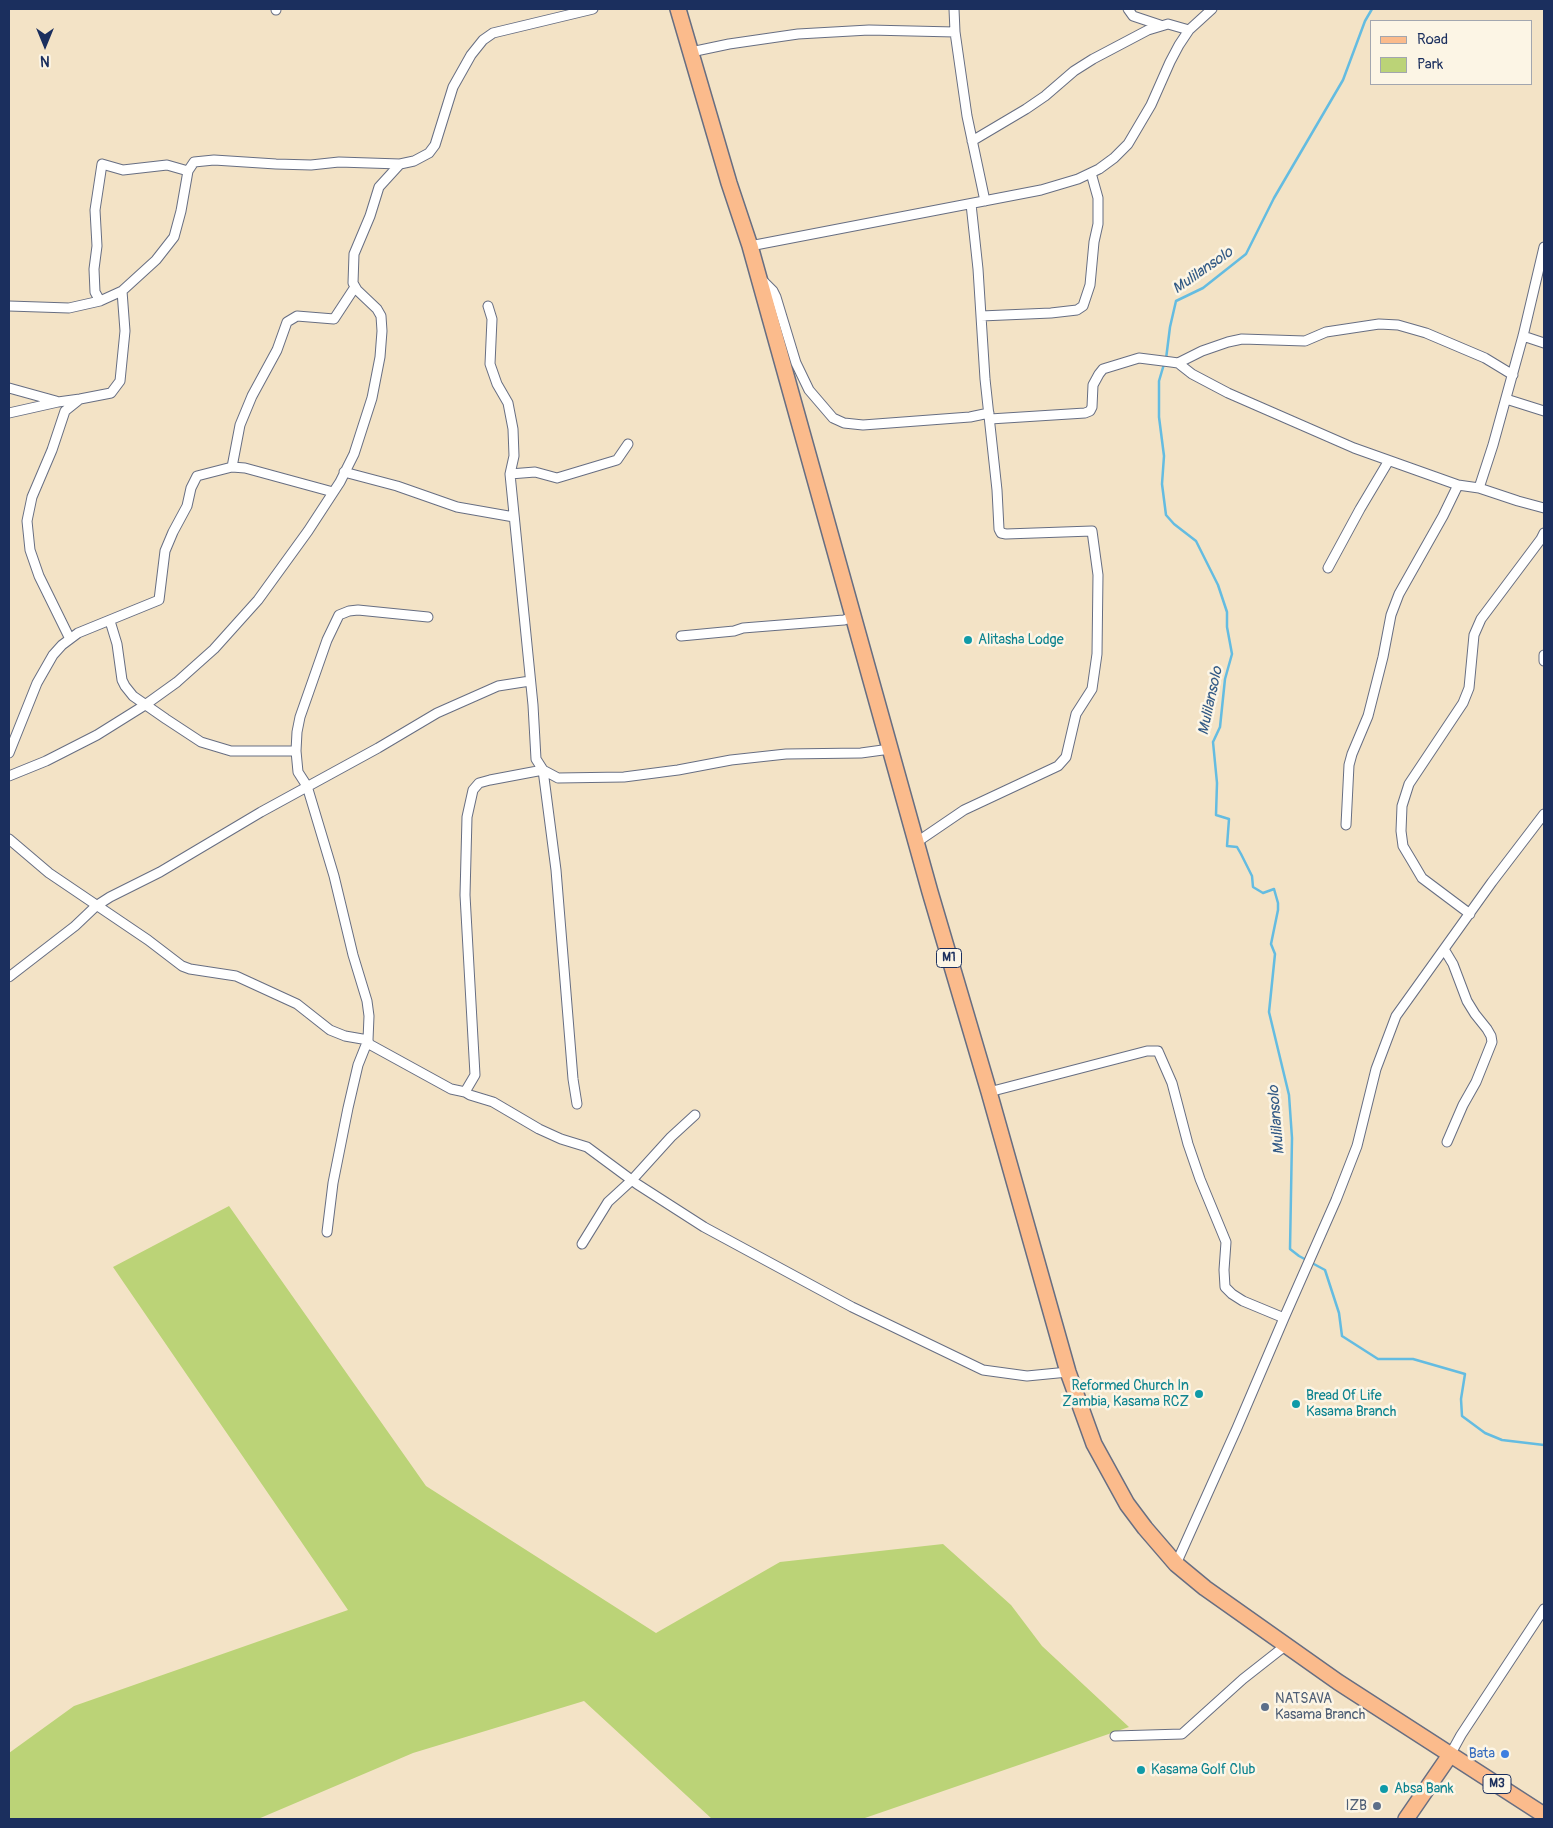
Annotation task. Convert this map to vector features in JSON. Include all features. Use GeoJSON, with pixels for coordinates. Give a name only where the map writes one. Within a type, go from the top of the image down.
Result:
{"type":"FeatureCollection","features":[{"type":"Feature","properties":{"kind":"main road","name":"M1"},"geometry":{"type":"LineString","coordinates":[[678,9],[729,183],[750,246],[930,892],[990,1092],[1068,1372],[1094,1444],[1127,1504],[1176,1564],[1232,1608],[1286,1646],[1450,1756]]}},
{"type":"Feature","properties":{"kind":"main road","name":"M3"},"geometry":{"type":"LineString","coordinates":[[1450,1756],[1506,1789],[1544,1815]]}},
{"type":"Feature","properties":{"kind":"main road"},"geometry":{"type":"LineString","coordinates":[[1406,1819],[1450,1756]]}},
{"type":"Feature","properties":{"kind":"street"},"geometry":{"type":"LineString","coordinates":[[9,306],[68,308],[100,301],[122,291],[156,260],[174,237],[188,171],[194,162],[214,160],[311,165],[339,162],[400,164],[429,153],[440,134],[453,87],[471,55],[483,40],[493,33],[593,9]]}},
{"type":"Feature","properties":{"kind":"street"},"geometry":{"type":"LineString","coordinates":[[954,9],[955,32],[967,116],[985,201]]}},
{"type":"Feature","properties":{"kind":"street"},"geometry":{"type":"LineString","coordinates":[[1128,9],[1134,16],[1160,25],[1175,25],[1189,30]]}},
{"type":"Feature","properties":{"kind":"street"},"geometry":{"type":"LineString","coordinates":[[750,246],[1041,190],[1091,173],[1114,158],[1128,144],[1151,105],[1170,62],[1189,30],[1207,10]]}},
{"type":"Feature","properties":{"kind":"street"},"geometry":{"type":"LineString","coordinates":[[972,141],[1026,109],[1045,96],[1074,71],[1093,59],[1160,25]]}},
{"type":"Feature","properties":{"kind":"street"},"geometry":{"type":"LineString","coordinates":[[691,52],[729,44],[798,34],[869,30],[955,32]]}},
{"type":"Feature","properties":{"kind":"street"},"geometry":{"type":"LineString","coordinates":[[100,301],[95,292],[94,269],[97,246],[95,210],[102,164],[123,170],[167,165],[188,171]]}},
{"type":"Feature","properties":{"kind":"street"},"geometry":{"type":"LineString","coordinates":[[9,776],[46,761],[97,735],[145,705],[177,682],[214,649],[249,610],[286,564],[333,492],[354,454],[372,398],[380,357],[381,316],[377,309],[355,287],[352,274],[354,254],[382,182],[400,164]]}},
{"type":"Feature","properties":{"kind":"street"},"geometry":{"type":"LineString","coordinates":[[981,316],[1051,313],[1077,310],[1083,306],[1090,285],[1094,242],[1098,224],[1098,198],[1091,173]]}},
{"type":"Feature","properties":{"kind":"street"},"geometry":{"type":"LineString","coordinates":[[917,842],[964,810],[1058,766],[1066,757],[1076,714],[1092,689],[1098,654],[1098,575],[1092,531],[1014,534],[1002,533],[1000,529],[985,379],[978,269],[971,204]]}},
{"type":"Feature","properties":{"kind":"street"},"geometry":{"type":"LineString","coordinates":[[1479,488],[1524,336],[1544,247]]}},
{"type":"Feature","properties":{"kind":"street"},"geometry":{"type":"LineString","coordinates":[[757,275],[773,290],[796,364],[809,390],[833,418],[844,423],[863,425],[970,417],[1085,413],[1090,411],[1092,407],[1094,385],[1103,369],[1139,358],[1170,362],[1228,393],[1388,462],[1458,485],[1479,488],[1518,502],[1544,508]]}},
{"type":"Feature","properties":{"kind":"street"},"geometry":{"type":"LineString","coordinates":[[232,467],[240,425],[252,396],[277,350],[287,322],[297,316],[334,320],[355,287]]}},
{"type":"Feature","properties":{"kind":"street"},"geometry":{"type":"LineString","coordinates":[[9,413],[111,393],[120,380],[126,331],[122,291]]}},
{"type":"Feature","properties":{"kind":"street"},"geometry":{"type":"LineString","coordinates":[[488,306],[492,320],[490,364],[497,384],[508,403],[513,429],[514,456],[510,474],[536,759],[543,770],[556,870],[570,1054],[577,1104]]}},
{"type":"Feature","properties":{"kind":"street"},"geometry":{"type":"LineString","coordinates":[[1170,362],[1235,340],[1305,341],[1326,332],[1379,324],[1398,325],[1426,333],[1485,358],[1513,375]]}},
{"type":"Feature","properties":{"kind":"street"},"geometry":{"type":"LineString","coordinates":[[1524,336],[1544,344]]}},
{"type":"Feature","properties":{"kind":"street"},"geometry":{"type":"LineString","coordinates":[[9,388],[58,402]]}},
{"type":"Feature","properties":{"kind":"street"},"geometry":{"type":"LineString","coordinates":[[70,639],[39,576],[30,550],[27,521],[32,497],[52,450],[65,411],[80,399]]}},
{"type":"Feature","properties":{"kind":"street"},"geometry":{"type":"LineString","coordinates":[[1506,399],[1544,410]]}},
{"type":"Feature","properties":{"kind":"street"},"geometry":{"type":"LineString","coordinates":[[510,474],[535,472],[557,478],[617,460],[628,444]]}},
{"type":"Feature","properties":{"kind":"street"},"geometry":{"type":"LineString","coordinates":[[1328,568],[1388,462]]}},
{"type":"Feature","properties":{"kind":"street"},"geometry":{"type":"LineString","coordinates":[[9,753],[41,676],[53,655],[70,639],[84,630],[159,600],[165,551],[187,506],[194,480],[198,476],[232,467],[244,468],[333,492]]}},
{"type":"Feature","properties":{"kind":"street"},"geometry":{"type":"LineString","coordinates":[[344,472],[397,486],[457,507],[514,517]]}},
{"type":"Feature","properties":{"kind":"street"},"geometry":{"type":"LineString","coordinates":[[1346,825],[1349,766],[1368,716],[1383,657],[1391,615],[1399,594],[1458,485]]}},
{"type":"Feature","properties":{"kind":"street"},"geometry":{"type":"LineString","coordinates":[[1470,914],[1422,878],[1404,846],[1401,831],[1402,806],[1409,784],[1463,703],[1469,688],[1474,635],[1481,619],[1544,533]]}},
{"type":"Feature","properties":{"kind":"street"},"geometry":{"type":"LineString","coordinates":[[328,1232],[333,1183],[358,1065],[368,1040],[369,1016],[367,1001],[353,955],[334,876],[307,786],[298,772],[296,751],[300,717],[327,640],[338,615],[358,610],[428,617]]}},
{"type":"Feature","properties":{"kind":"street"},"geometry":{"type":"LineString","coordinates":[[682,636],[734,631],[743,628],[844,620],[853,617]]}},
{"type":"Feature","properties":{"kind":"street"},"geometry":{"type":"LineString","coordinates":[[110,621],[117,644],[122,680],[133,696],[145,705],[189,735],[214,747],[231,751],[296,751]]}},
{"type":"Feature","properties":{"kind":"street"},"geometry":{"type":"LineString","coordinates":[[1544,655],[1544,661]]}},
{"type":"Feature","properties":{"kind":"street"},"geometry":{"type":"LineString","coordinates":[[9,977],[76,926],[96,906],[160,872],[307,786],[378,748],[437,713],[498,686],[530,681]]}},
{"type":"Feature","properties":{"kind":"street"},"geometry":{"type":"LineString","coordinates":[[465,1092],[475,1075],[465,895],[467,816],[473,790],[479,783],[543,770],[558,778],[624,777],[678,770],[731,760],[786,754],[861,753],[890,749]]}},
{"type":"Feature","properties":{"kind":"street"},"geometry":{"type":"LineString","coordinates":[[1176,1564],[1238,1428],[1336,1200],[1357,1146],[1376,1069],[1396,1016],[1544,814]]}},
{"type":"Feature","properties":{"kind":"street"},"geometry":{"type":"LineString","coordinates":[[9,839],[43,868],[148,940],[182,966],[236,976],[297,1004],[330,1030],[345,1036],[368,1040]]}},
{"type":"Feature","properties":{"kind":"street"},"geometry":{"type":"LineString","coordinates":[[1444,950],[1453,964],[1467,1001],[1487,1029],[1492,1042],[1476,1082],[1463,1105],[1447,1142]]}},
{"type":"Feature","properties":{"kind":"street"},"geometry":{"type":"LineString","coordinates":[[368,1040],[369,1044],[451,1089],[493,1102],[538,1128],[561,1139],[586,1147],[632,1180],[704,1227],[843,1303],[983,1370],[1027,1376],[1068,1372]]}},
{"type":"Feature","properties":{"kind":"street"},"geometry":{"type":"LineString","coordinates":[[990,1092],[1147,1051],[1158,1051],[1172,1083],[1188,1144],[1200,1179],[1226,1242],[1224,1270],[1226,1287],[1232,1294],[1243,1301],[1284,1318]]}},
{"type":"Feature","properties":{"kind":"street"},"geometry":{"type":"LineString","coordinates":[[582,1244],[608,1202],[632,1180],[671,1137],[696,1115]]}},
{"type":"Feature","properties":{"kind":"street"},"geometry":{"type":"LineString","coordinates":[[1450,1756],[1461,1735],[1544,1609]]}},
{"type":"Feature","properties":{"kind":"street"},"geometry":{"type":"LineString","coordinates":[[1115,1736],[1182,1734],[1243,1679],[1286,1646]]}},
{"type":"Feature","properties":{"kind":"green space"},"geometry":{"type":"Polygon","coordinates":[[[229,1206],[426,1486],[656,1633],[780,1562],[943,1544],[1011,1605],[1042,1646],[1129,1727],[862,1819],[712,1819],[584,1701],[413,1753],[258,1819],[9,1819],[9,1753],[74,1706],[348,1610],[113,1267],[229,1206]]]}},
{"type":"Feature","properties":{"kind":"waterway","name":"Mulilansolo"},"geometry":{"type":"LineString","coordinates":[[1166,359],[1176,301],[1203,288],[1246,254],[1274,198],[1343,80],[1365,21],[1372,9]]}},
{"type":"Feature","properties":{"kind":"waterway","name":"Mulilansolo"},"geometry":{"type":"LineString","coordinates":[[1164,364],[1159,381],[1159,417],[1164,456],[1162,484],[1166,515],[1174,524],[1196,541],[1218,585],[1227,612],[1227,627],[1232,654],[1225,679],[1220,727],[1213,742],[1217,783],[1216,815],[1229,819],[1227,846],[1237,847],[1252,876],[1253,887],[1263,893],[1274,889],[1278,903],[1271,944],[1275,954],[1269,1012],[1289,1095],[1292,1138],[1290,1249],[1325,1270],[1339,1313],[1342,1336],[1378,1359],[1413,1359],[1465,1374],[1461,1399],[1462,1416],[1485,1433],[1502,1440],[1544,1445]]}},
{"type":"Feature","properties":{"kind":"place","name":"Alitasha Lodge"},"geometry":{"type":"Point","coordinates":[968,640]}},
{"type":"Feature","properties":{"kind":"place","name":"Reformed Church In Zambia, Kasama RCZ"},"geometry":{"type":"Point","coordinates":[1199,1394]}},
{"type":"Feature","properties":{"kind":"place","name":"Bread Of Life Kasama Branch"},"geometry":{"type":"Point","coordinates":[1296,1404]}},
{"type":"Feature","properties":{"kind":"place","name":"NATSAVA Kasama Branch"},"geometry":{"type":"Point","coordinates":[1265,1707]}},
{"type":"Feature","properties":{"kind":"place","name":"Bata"},"geometry":{"type":"Point","coordinates":[1505,1754]}},
{"type":"Feature","properties":{"kind":"place","name":"Kasama Golf Club"},"geometry":{"type":"Point","coordinates":[1141,1770]}},
{"type":"Feature","properties":{"kind":"place","name":"Absa Bank"},"geometry":{"type":"Point","coordinates":[1384,1789]}},
{"type":"Feature","properties":{"kind":"place","name":"IZB"},"geometry":{"type":"Point","coordinates":[1377,1806]}}]}
